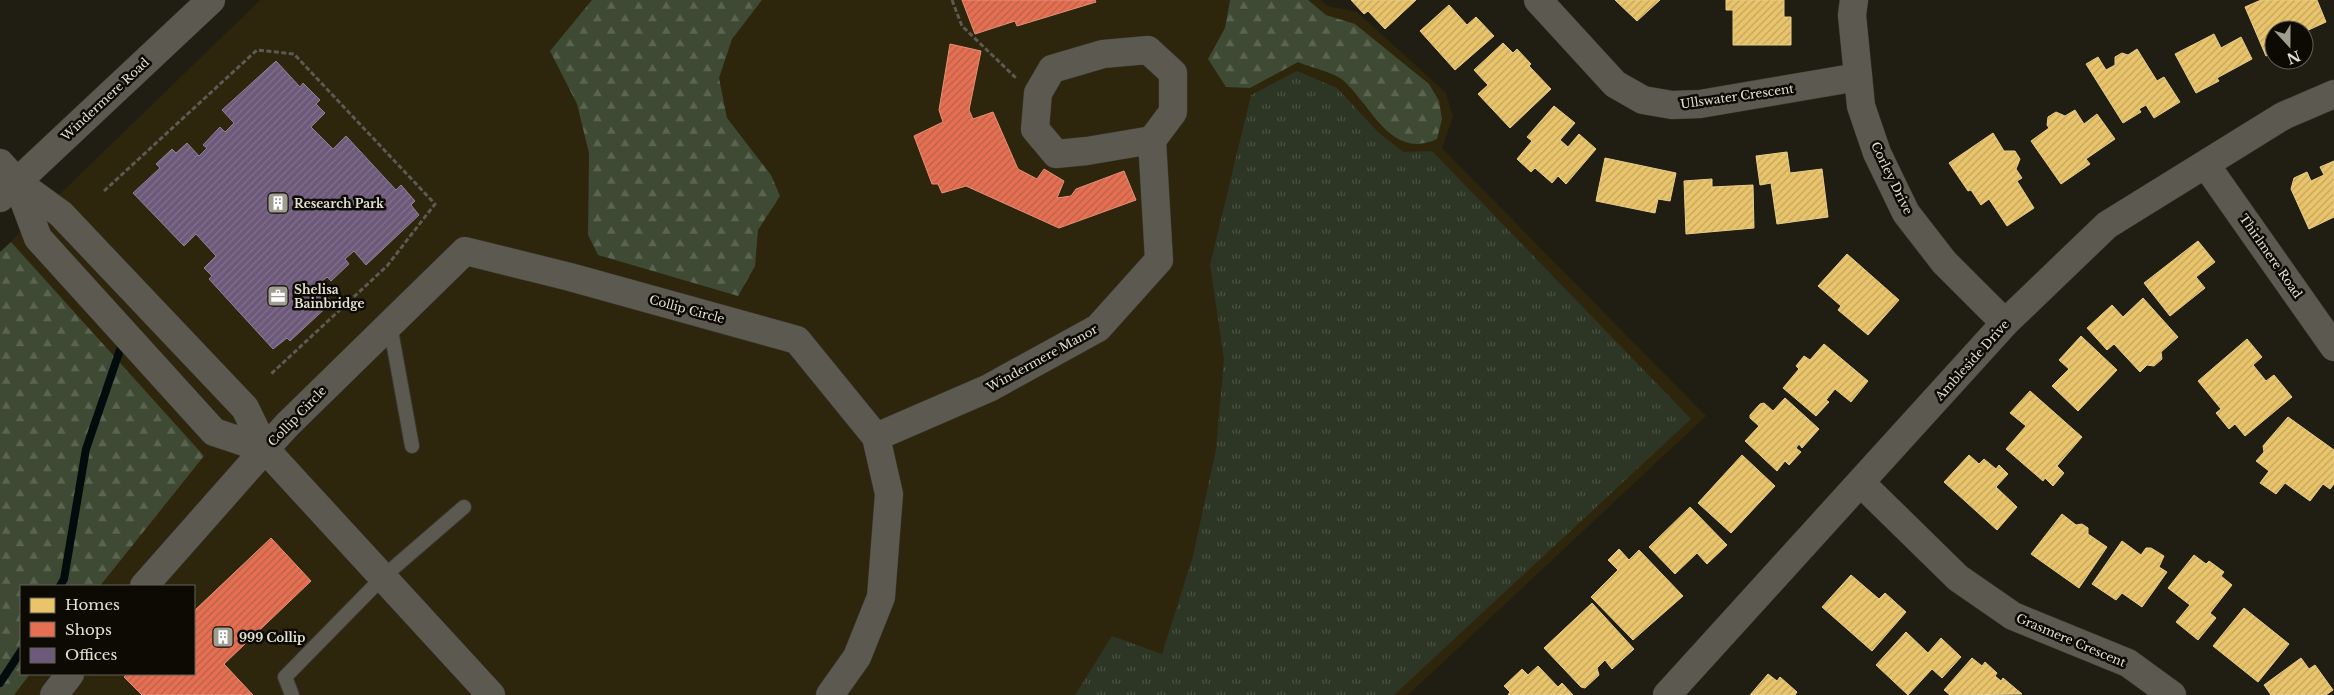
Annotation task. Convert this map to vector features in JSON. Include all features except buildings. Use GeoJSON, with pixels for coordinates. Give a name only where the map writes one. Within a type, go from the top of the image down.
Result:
{"type":"FeatureCollection","features":[{"type":"Feature","properties":{"kind":"street","name":"Windermere Road"},"geometry":{"type":"LineString","coordinates":[[6,181],[211,0]]}},
{"type":"Feature","properties":{"kind":"street","name":"Ullswater Crescent"},"geometry":{"type":"LineString","coordinates":[[1538,0],[1615,84],[1643,100],[1672,105],[1700,104],[1858,77]]}},
{"type":"Feature","properties":{"kind":"street","name":"Corley Drive"},"geometry":{"type":"LineString","coordinates":[[1854,0],[1852,14],[1861,106],[1877,152],[1906,213],[1944,262],[2005,322]]}},
{"type":"Feature","properties":{"kind":"street"},"geometry":{"type":"LineString","coordinates":[[1148,50],[1173,73],[1173,112],[1152,140],[1087,151],[1056,154],[1035,128],[1038,93],[1052,70],[1103,54],[1148,50]]}},
{"type":"Feature","properties":{"kind":"street","name":"Ambleside Drive"},"geometry":{"type":"LineString","coordinates":[[1667,695],[2005,322],[2107,225],[2283,116],[2334,94]]}},
{"type":"Feature","properties":{"kind":"street","name":"Windermere Manor"},"geometry":{"type":"LineString","coordinates":[[876,437],[988,388],[1098,328],[1159,260],[1152,140]]}},
{"type":"Feature","properties":{"kind":"street","name":"Thirlmere Road"},"geometry":{"type":"LineString","coordinates":[[2206,165],[2334,347]]}},
{"type":"Feature","properties":{"kind":"street","name":"Collip Circle"},"geometry":{"type":"LineString","coordinates":[[6,181],[61,214],[117,272],[245,408],[265,449],[491,695]]}},
{"type":"Feature","properties":{"kind":"street","name":"Collip Circle"},"geometry":{"type":"LineString","coordinates":[[6,181],[38,238],[214,432],[265,449]]}},
{"type":"Feature","properties":{"kind":"street","name":"Collip Circle"},"geometry":{"type":"LineString","coordinates":[[145,585],[288,424],[465,251],[570,277],[797,340],[876,437],[889,494],[881,596],[857,657],[830,695]]}},
{"type":"Feature","properties":{"kind":"street","name":"Grasmere Crescent"},"geometry":{"type":"LineString","coordinates":[[1861,483],[1958,578],[2013,616],[2128,663],[2172,695]]}},
{"type":"Feature","properties":{"kind":"street"},"geometry":{"type":"LineString","coordinates":[[54,695],[69,675]]}},
{"type":"Feature","properties":{"kind":"lane"},"geometry":{"type":"LineString","coordinates":[[390,324],[412,446]]}},
{"type":"Feature","properties":{"kind":"lane"},"geometry":{"type":"LineString","coordinates":[[292,695],[285,677],[383,577],[464,506]]}},
{"type":"Feature","properties":{"kind":"path"},"geometry":{"type":"LineString","coordinates":[[952,0],[962,26],[1017,79]]}},
{"type":"Feature","properties":{"kind":"path"},"geometry":{"type":"LineString","coordinates":[[104,191],[257,50],[294,54],[435,204],[387,266],[271,374]]}},
{"type":"Feature","properties":{"kind":"shaded area"},"geometry":{"type":"Polygon","coordinates":[[[260,0],[1321,0],[1327,6],[1357,12],[1446,93],[1453,117],[1442,148],[1706,416],[1408,695],[0,695],[0,252],[260,0]]]}},
{"type":"Feature","properties":{"kind":"green space"},"geometry":{"type":"Polygon","coordinates":[[[592,0],[762,0],[732,39],[719,78],[727,118],[771,175],[780,196],[758,230],[755,266],[738,296],[598,255],[588,235],[589,153],[577,104],[550,51],[592,0]]]}},
{"type":"Feature","properties":{"kind":"green space"},"geometry":{"type":"Polygon","coordinates":[[[1230,0],[1308,0],[1326,15],[1355,24],[1429,84],[1439,101],[1442,119],[1437,139],[1421,144],[1407,143],[1395,137],[1384,128],[1344,81],[1329,73],[1298,62],[1250,88],[1226,87],[1208,59],[1225,28],[1230,0]]]}},
{"type":"Feature","properties":{"kind":"green space"},"geometry":{"type":"Polygon","coordinates":[[[1297,71],[1337,88],[1378,132],[1403,152],[1432,151],[1691,419],[1394,695],[1075,695],[1112,636],[1162,654],[1193,556],[1216,449],[1224,359],[1210,265],[1251,95],[1297,71]]]}},
{"type":"Feature","properties":{"kind":"green space"},"geometry":{"type":"Polygon","coordinates":[[[11,242],[204,456],[101,585],[20,585],[20,675],[29,675],[14,695],[0,695],[0,252],[11,242]]]}},
{"type":"Feature","properties":{"kind":"waterway"},"geometry":{"type":"LineString","coordinates":[[61,585],[64,579],[86,449],[122,344]]}},
{"type":"Feature","properties":{"kind":"waterway"},"geometry":{"type":"LineString","coordinates":[[0,683],[20,653]]}},
{"type":"Feature","properties":{"kind":"place","name":"Research Park"},"geometry":{"type":"Point","coordinates":[278,203]}},
{"type":"Feature","properties":{"kind":"place","name":"Shelisa Bainbridge"},"geometry":{"type":"Point","coordinates":[278,296]}},
{"type":"Feature","properties":{"kind":"place","name":"999 Collip"},"geometry":{"type":"Point","coordinates":[223,637]}}]}
